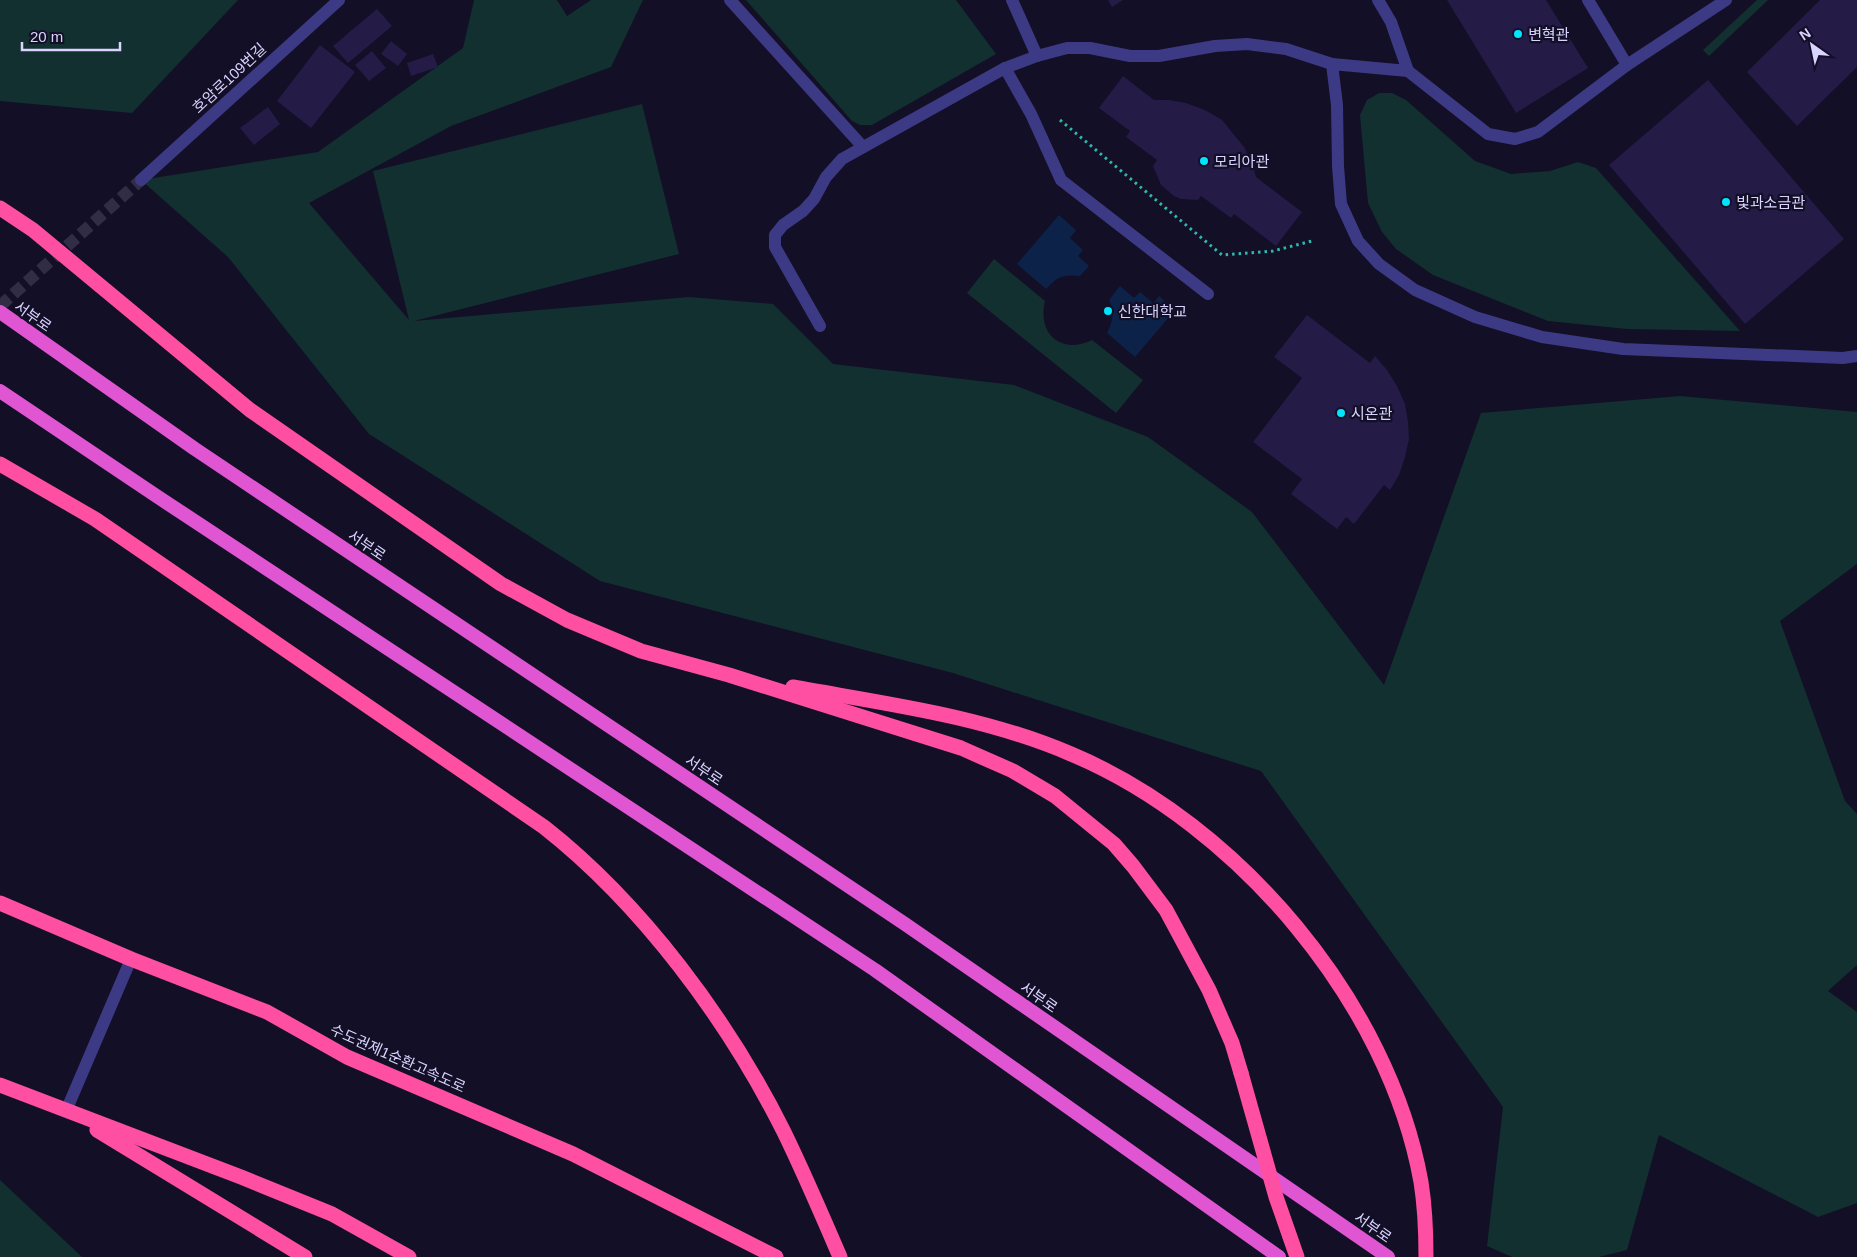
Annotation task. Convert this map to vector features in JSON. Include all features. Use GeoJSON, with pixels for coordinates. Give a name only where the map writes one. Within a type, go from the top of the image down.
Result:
{"type":"FeatureCollection","features":[{"type":"Feature","properties":{"kind":"highway"},"geometry":{"type":"LineString","coordinates":[[0,208],[33,230],[250,410],[501,584],[567,620],[641,651],[729,675],[961,748],[1035,783],[1075,811],[1114,844],[1166,910],[1209,990],[1232,1043],[1276,1197],[1297,1257]]}},
{"type":"Feature","properties":{"kind":"highway","name":"서부로"},"geometry":{"type":"LineString","coordinates":[[0,312],[203,454],[905,924],[1388,1257]]}},
{"type":"Feature","properties":{"kind":"highway"},"geometry":{"type":"LineString","coordinates":[[0,391],[875,970],[1279,1257]]}},
{"type":"Feature","properties":{"kind":"highway"},"geometry":{"type":"LineString","coordinates":[[0,464],[95,518],[519,810],[563,842],[607,882],[657,939],[708,1007],[753,1075],[784,1132],[840,1257]]}},
{"type":"Feature","properties":{"kind":"highway"},"geometry":{"type":"LineString","coordinates":[[729,675],[915,709],[995,727],[1072,754],[1126,780],[1158,800],[1199,830],[1259,884],[1311,943],[1356,1013],[1376,1051],[1396,1096],[1417,1162],[1424,1202],[1426,1257]]}},
{"type":"Feature","properties":{"kind":"highway","name":"수도권제1순환고속도로"},"geometry":{"type":"LineString","coordinates":[[0,903],[131,960],[267,1012],[347,1057],[573,1154],[776,1257]]}},
{"type":"Feature","properties":{"kind":"highway"},"geometry":{"type":"LineString","coordinates":[[0,1085],[241,1177],[332,1214],[409,1257]]}},
{"type":"Feature","properties":{"kind":"highway"},"geometry":{"type":"LineString","coordinates":[[66,1111],[305,1257]]}},
{"type":"Feature","properties":{"kind":"street","name":"호암로109번길"},"geometry":{"type":"LineString","coordinates":[[141,180],[339,0]]}},
{"type":"Feature","properties":{"kind":"street"},"geometry":{"type":"LineString","coordinates":[[730,0],[863,147]]}},
{"type":"Feature","properties":{"kind":"street"},"geometry":{"type":"LineString","coordinates":[[1012,0],[1037,56]]}},
{"type":"Feature","properties":{"kind":"street"},"geometry":{"type":"LineString","coordinates":[[1378,0],[1391,22],[1408,70],[1488,134],[1515,139],[1538,132],[1627,65],[1726,0]]}},
{"type":"Feature","properties":{"kind":"street"},"geometry":{"type":"LineString","coordinates":[[1588,0],[1627,65]]}},
{"type":"Feature","properties":{"kind":"street"},"geometry":{"type":"LineString","coordinates":[[820,326],[775,248],[776,235],[783,225],[803,211],[814,199],[826,177],[842,160],[1005,68],[1037,56],[1067,48],[1090,48],[1130,56],[1159,56],[1215,46],[1247,44],[1286,48],[1332,64],[1408,70]]}},
{"type":"Feature","properties":{"kind":"street"},"geometry":{"type":"LineString","coordinates":[[1332,64],[1337,105],[1341,204],[1358,240],[1379,264],[1415,290],[1475,317],[1542,337],[1623,349],[1843,358],[1857,356]]}},
{"type":"Feature","properties":{"kind":"street"},"geometry":{"type":"LineString","coordinates":[[1005,68],[1031,114],[1061,180],[1208,294]]}},
{"type":"Feature","properties":{"kind":"street"},"geometry":{"type":"LineString","coordinates":[[66,1111],[131,960]]}},
{"type":"Feature","properties":{"kind":"path"},"geometry":{"type":"LineString","coordinates":[[1055,115],[1222,255],[1273,251],[1312,242]]}},
{"type":"Feature","properties":{"kind":"green space"},"geometry":{"type":"Polygon","coordinates":[[[0,0],[238,0],[132,113],[0,101],[0,0]]]}},
{"type":"Feature","properties":{"kind":"green space"},"geometry":{"type":"Polygon","coordinates":[[[474,0],[557,0],[567,16],[591,0],[643,0],[611,67],[451,126],[309,203],[409,320],[373,171],[642,104],[679,254],[414,321],[689,297],[773,304],[833,364],[1014,385],[1148,437],[1252,512],[1384,685],[1481,413],[1680,396],[1857,412],[1857,564],[1780,621],[1845,801],[1857,814],[1857,965],[1828,991],[1857,1012],[1857,1203],[1818,1217],[1659,1135],[1627,1250],[1599,1257],[1512,1257],[1487,1246],[1503,1107],[1261,771],[953,673],[600,581],[369,434],[228,257],[141,180],[318,152],[463,48],[474,0]]]}},
{"type":"Feature","properties":{"kind":"green space"},"geometry":{"type":"Polygon","coordinates":[[[746,0],[956,0],[996,54],[872,125],[860,125],[852,121],[746,0]]]}},
{"type":"Feature","properties":{"kind":"green space"},"geometry":{"type":"Polygon","coordinates":[[[1757,0],[1768,0],[1709,56],[1703,50],[1757,0]]]}},
{"type":"Feature","properties":{"kind":"green space"},"geometry":{"type":"Polygon","coordinates":[[[1379,93],[1392,93],[1406,100],[1475,161],[1511,174],[1550,171],[1578,162],[1596,168],[1740,331],[1627,329],[1548,321],[1433,275],[1396,249],[1382,232],[1368,203],[1360,115],[1367,100],[1379,93]]]}},
{"type":"Feature","properties":{"kind":"green space"},"geometry":{"type":"Polygon","coordinates":[[[994,259],[1045,301],[1043,313],[1045,323],[1048,332],[1054,338],[1061,343],[1070,345],[1092,340],[1143,380],[1116,413],[967,293],[994,259]]]}},
{"type":"Feature","properties":{"kind":"green space"},"geometry":{"type":"Polygon","coordinates":[[[0,1180],[82,1257],[0,1257],[0,1180]]]}},
{"type":"Feature","properties":{"kind":"water"},"geometry":{"type":"Polygon","coordinates":[[[1059,215],[1076,230],[1070,238],[1083,250],[1078,256],[1089,266],[1080,276],[1061,277],[1046,289],[1017,264],[1059,215]]]}},
{"type":"Feature","properties":{"kind":"water"},"geometry":{"type":"Polygon","coordinates":[[[1120,286],[1134,298],[1140,292],[1153,303],[1159,296],[1175,310],[1135,357],[1107,333],[1112,316],[1109,300],[1120,286]]]}},
{"type":"Feature","properties":{"kind":"building"},"geometry":{"type":"Polygon","coordinates":[[[1108,0],[1123,0],[1112,7],[1108,0]]]}},
{"type":"Feature","properties":{"kind":"building","name":"변혁관"},"geometry":{"type":"Polygon","coordinates":[[[1447,0],[1546,0],[1588,68],[1516,113],[1447,0]]]}},
{"type":"Feature","properties":{"kind":"building"},"geometry":{"type":"Polygon","coordinates":[[[1820,0],[1857,0],[1857,67],[1797,126],[1747,72],[1820,0]]]}},
{"type":"Feature","properties":{"kind":"building"},"geometry":{"type":"Polygon","coordinates":[[[377,9],[392,26],[348,63],[333,46],[377,9]]]}},
{"type":"Feature","properties":{"kind":"building"},"geometry":{"type":"Polygon","coordinates":[[[391,41],[407,54],[398,66],[381,54],[391,41]]]}},
{"type":"Feature","properties":{"kind":"building"},"geometry":{"type":"Polygon","coordinates":[[[320,45],[355,72],[311,128],[277,101],[320,45]]]}},
{"type":"Feature","properties":{"kind":"building"},"geometry":{"type":"Polygon","coordinates":[[[372,51],[386,68],[369,81],[355,65],[372,51]]]}},
{"type":"Feature","properties":{"kind":"building"},"geometry":{"type":"Polygon","coordinates":[[[433,54],[438,67],[411,76],[407,63],[433,54]]]}},
{"type":"Feature","properties":{"kind":"building","name":"모리아관"},"geometry":{"type":"Polygon","coordinates":[[[1123,76],[1154,100],[1186,103],[1205,110],[1222,120],[1244,147],[1252,162],[1256,177],[1302,212],[1276,246],[1234,214],[1231,218],[1201,196],[1198,200],[1181,199],[1174,196],[1161,185],[1153,166],[1157,160],[1126,137],[1130,131],[1099,108],[1123,76]]]}},
{"type":"Feature","properties":{"kind":"building","name":"빛과소금관"},"geometry":{"type":"Polygon","coordinates":[[[1708,80],[1844,239],[1745,324],[1609,165],[1708,80]]]}},
{"type":"Feature","properties":{"kind":"building"},"geometry":{"type":"Polygon","coordinates":[[[268,107],[280,124],[254,145],[240,128],[268,107]]]}},
{"type":"Feature","properties":{"kind":"building","name":"시온관"},"geometry":{"type":"Polygon","coordinates":[[[1307,315],[1370,363],[1375,356],[1397,386],[1405,404],[1408,422],[1409,439],[1405,457],[1399,475],[1390,490],[1384,485],[1354,524],[1346,517],[1337,529],[1291,494],[1302,479],[1253,442],[1302,378],[1274,357],[1307,315]]]}},
{"type":"Feature","properties":{"kind":"tunnel"},"geometry":{"type":"LineString","coordinates":[[0,306],[141,180]]}},
{"type":"Feature","properties":{"kind":"place","name":"변혁관"},"geometry":{"type":"Point","coordinates":[1518,34]}},
{"type":"Feature","properties":{"kind":"place","name":"모리아관"},"geometry":{"type":"Point","coordinates":[1204,161]}},
{"type":"Feature","properties":{"kind":"place","name":"빛과소금관"},"geometry":{"type":"Point","coordinates":[1726,202]}},
{"type":"Feature","properties":{"kind":"place","name":"신한대학교"},"geometry":{"type":"Point","coordinates":[1108,311]}},
{"type":"Feature","properties":{"kind":"place","name":"시온관"},"geometry":{"type":"Point","coordinates":[1341,413]}}]}
